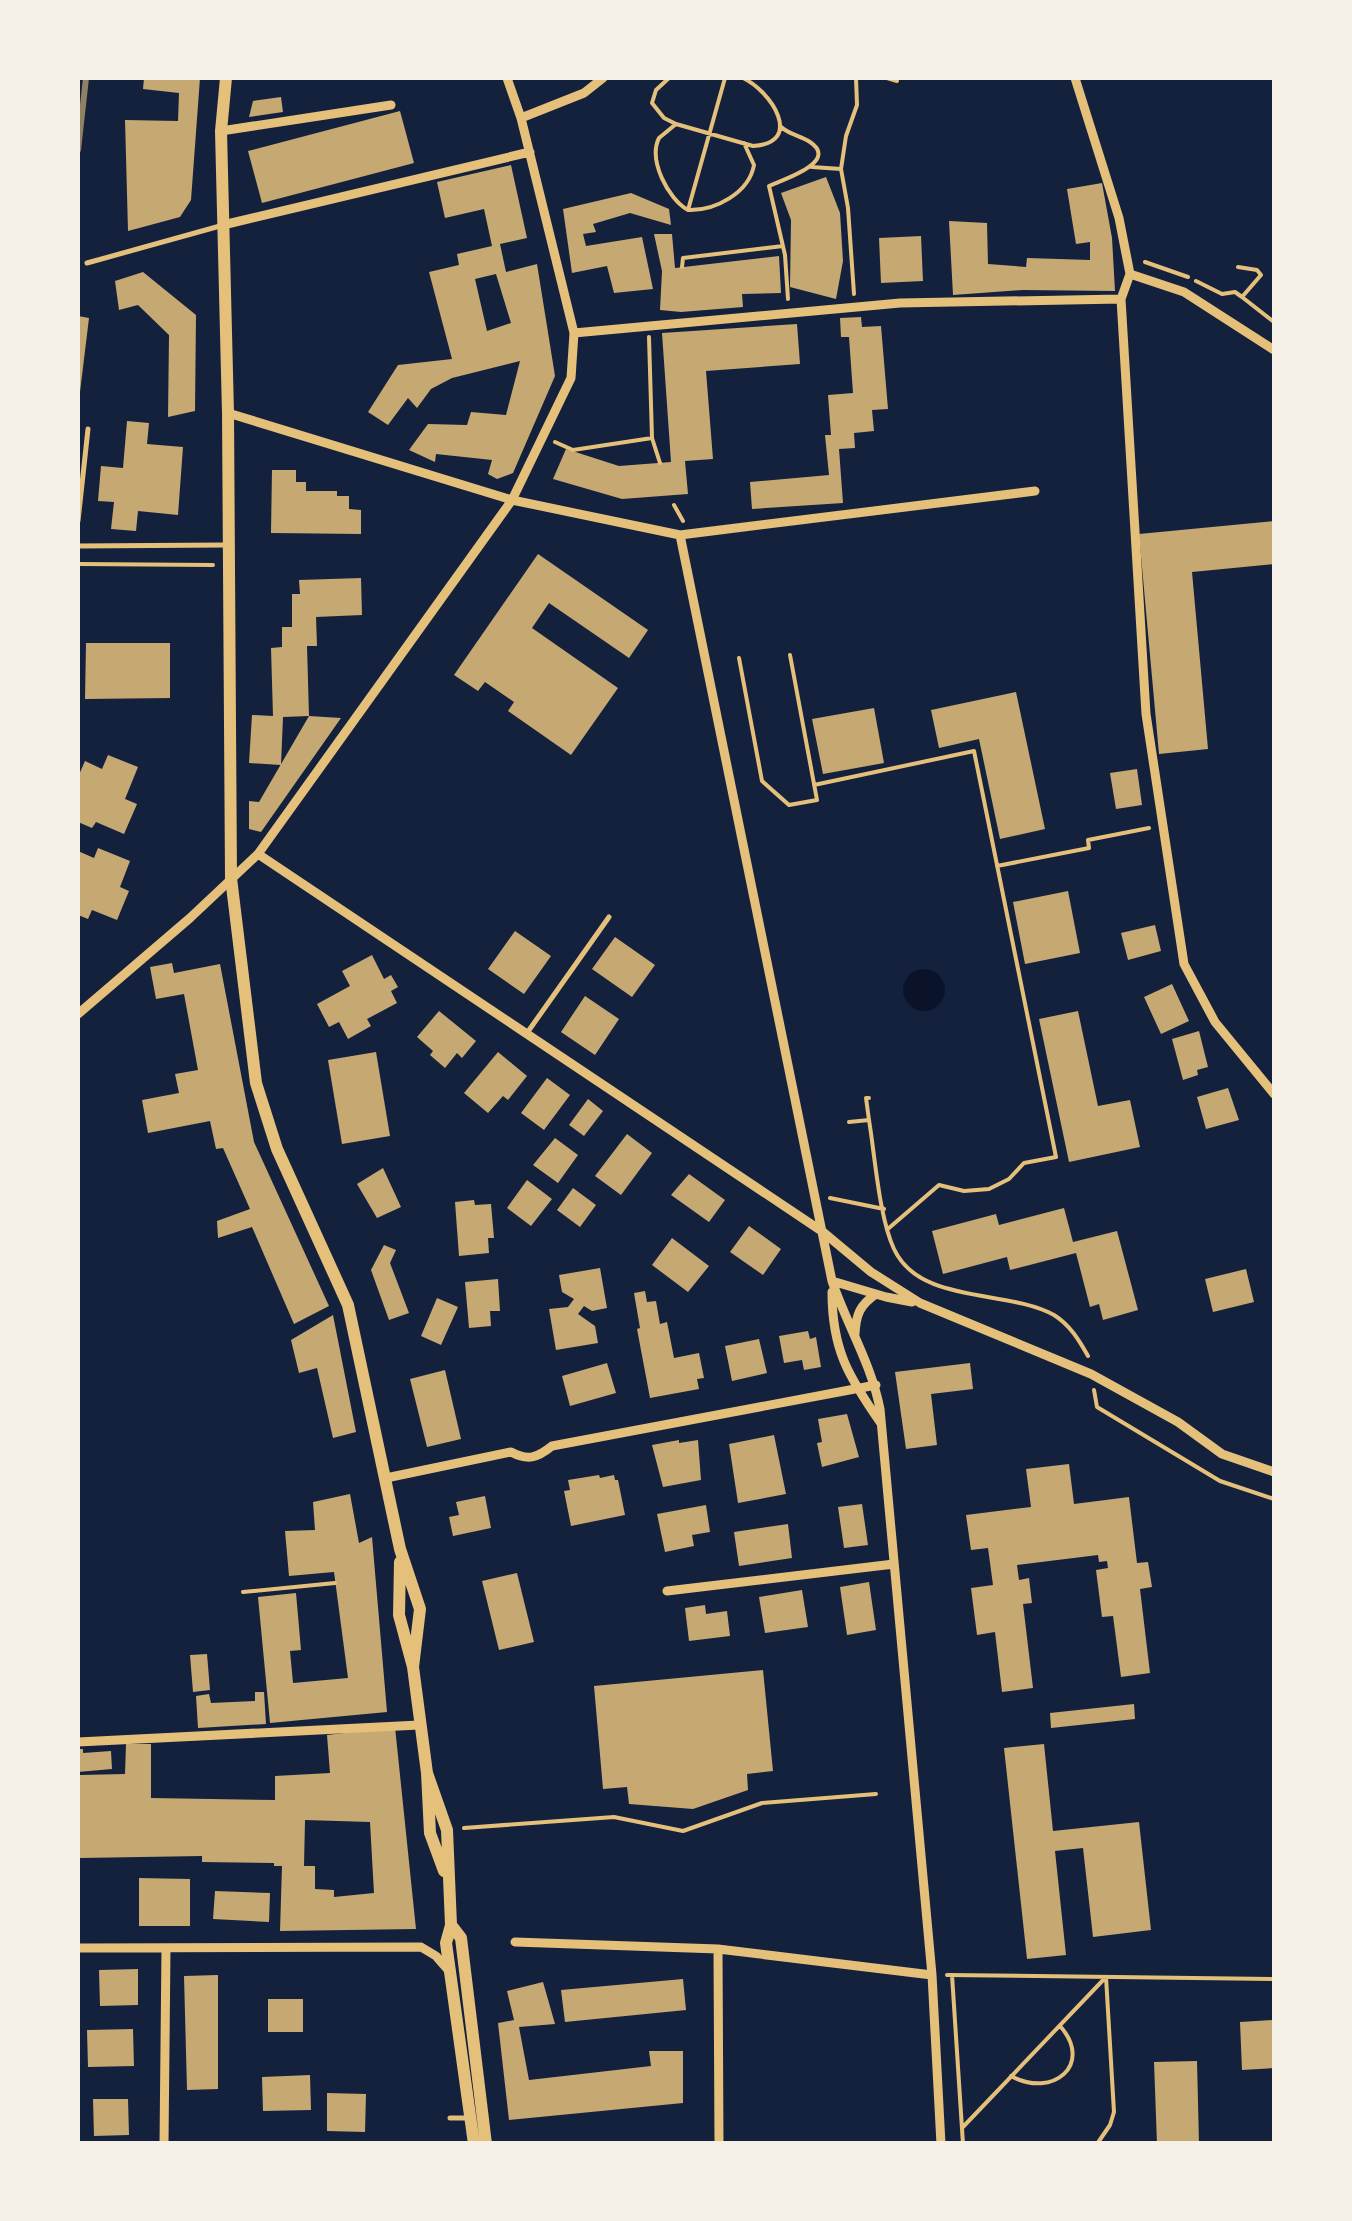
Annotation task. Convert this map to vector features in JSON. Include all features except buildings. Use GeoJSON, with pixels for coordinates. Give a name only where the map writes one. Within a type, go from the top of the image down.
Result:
{"type":"FeatureCollection","features":[{"type":"Feature","properties":{"kind":"main road"},"geometry":{"type":"LineString","coordinates":[[226,78],[221,131],[228,413],[231,878],[256,1083],[277,1148],[348,1306],[400,1549],[420,1609],[413,1666]]}},
{"type":"Feature","properties":{"kind":"main road"},"geometry":{"type":"LineString","coordinates":[[400,1549],[399,1615],[413,1666],[430,1832],[448,1882]]}},
{"type":"Feature","properties":{"kind":"main road"},"geometry":{"type":"LineString","coordinates":[[426,1774],[447,1830],[452,1925],[446,1943],[474,2144]]}},
{"type":"Feature","properties":{"kind":"main road"},"geometry":{"type":"LineString","coordinates":[[452,1925],[461,1938],[486,2144]]}},
{"type":"Feature","properties":{"kind":"street"},"geometry":{"type":"LineString","coordinates":[[78,1014],[258,854],[512,500],[545,437],[571,378],[574,333],[530,152],[507,78]]}},
{"type":"Feature","properties":{"kind":"street"},"geometry":{"type":"LineString","coordinates":[[521,118],[584,93],[603,78]]}},
{"type":"Feature","properties":{"kind":"street"},"geometry":{"type":"LineString","coordinates":[[1075,78],[1120,218],[1130,274],[1122,299],[1146,714],[1184,964],[1215,1022],[1274,1094]]}},
{"type":"Feature","properties":{"kind":"street"},"geometry":{"type":"LineString","coordinates":[[221,131],[391,106]]}},
{"type":"Feature","properties":{"kind":"street"},"geometry":{"type":"LineString","coordinates":[[223,225],[530,152]]}},
{"type":"Feature","properties":{"kind":"street"},"geometry":{"type":"LineString","coordinates":[[1130,274],[1184,292],[1274,350]]}},
{"type":"Feature","properties":{"kind":"street"},"geometry":{"type":"LineString","coordinates":[[574,333],[855,307],[1016,298],[1122,299]]}},
{"type":"Feature","properties":{"kind":"street"},"geometry":{"type":"LineString","coordinates":[[228,413],[512,500],[680,535],[1034,492]]}},
{"type":"Feature","properties":{"kind":"street"},"geometry":{"type":"LineString","coordinates":[[680,535],[832,1281],[876,1386],[932,1975],[942,2144]]}},
{"type":"Feature","properties":{"kind":"street"},"geometry":{"type":"LineString","coordinates":[[258,854],[823,1232],[871,1272],[920,1303],[1091,1374],[1178,1422],[1222,1454],[1274,1472]]}},
{"type":"Feature","properties":{"kind":"street"},"geometry":{"type":"LineString","coordinates":[[832,1281],[920,1303]]}},
{"type":"Feature","properties":{"kind":"street"},"geometry":{"type":"LineString","coordinates":[[832,1281],[832,1326],[843,1362],[880,1422]]}},
{"type":"Feature","properties":{"kind":"street"},"geometry":{"type":"LineString","coordinates":[[855,1337],[862,1304],[876,1294]]}},
{"type":"Feature","properties":{"kind":"street"},"geometry":{"type":"LineString","coordinates":[[386,1478],[510,1452],[524,1459],[540,1456],[552,1446],[876,1386]]}},
{"type":"Feature","properties":{"kind":"street"},"geometry":{"type":"LineString","coordinates":[[667,1591],[894,1564]]}},
{"type":"Feature","properties":{"kind":"street"},"geometry":{"type":"LineString","coordinates":[[78,1742],[420,1725]]}},
{"type":"Feature","properties":{"kind":"street"},"geometry":{"type":"LineString","coordinates":[[515,1942],[718,1949],[932,1975]]}},
{"type":"Feature","properties":{"kind":"street"},"geometry":{"type":"LineString","coordinates":[[78,1948],[421,1947],[450,1972]]}},
{"type":"Feature","properties":{"kind":"street"},"geometry":{"type":"LineString","coordinates":[[164,2144],[166,1948]]}},
{"type":"Feature","properties":{"kind":"street"},"geometry":{"type":"LineString","coordinates":[[718,1949],[718,2144]]}},
{"type":"Feature","properties":{"kind":"lane"},"geometry":{"type":"LineString","coordinates":[[87,263],[223,225]]}},
{"type":"Feature","properties":{"kind":"lane"},"geometry":{"type":"LineString","coordinates":[[78,521],[88,428]]}},
{"type":"Feature","properties":{"kind":"lane"},"geometry":{"type":"LineString","coordinates":[[78,546],[228,544]]}},
{"type":"Feature","properties":{"kind":"lane"},"geometry":{"type":"LineString","coordinates":[[526,1034],[609,917]]}},
{"type":"Feature","properties":{"kind":"lane"},"geometry":{"type":"LineString","coordinates":[[446,2052],[461,2051]]}},
{"type":"Feature","properties":{"kind":"lane"},"geometry":{"type":"LineString","coordinates":[[450,2118],[470,2118]]}},
{"type":"Feature","properties":{"kind":"path"},"geometry":{"type":"LineString","coordinates":[[669,78],[656,90],[652,103],[664,118],[709,134],[764,146],[780,126],[772,100],[743,78]]}},
{"type":"Feature","properties":{"kind":"path"},"geometry":{"type":"LineString","coordinates":[[688,210],[725,78]]}},
{"type":"Feature","properties":{"kind":"path"},"geometry":{"type":"LineString","coordinates":[[855,307],[848,208],[841,170],[846,136],[857,105],[856,78]]}},
{"type":"Feature","properties":{"kind":"path"},"geometry":{"type":"LineString","coordinates":[[887,78],[897,81]]}},
{"type":"Feature","properties":{"kind":"path"},"geometry":{"type":"LineString","coordinates":[[676,124],[658,138],[655,156],[675,200],[688,210],[705,208],[743,189],[754,164],[744,143]]}},
{"type":"Feature","properties":{"kind":"path"},"geometry":{"type":"LineString","coordinates":[[780,126],[814,146],[818,158],[812,167]]}},
{"type":"Feature","properties":{"kind":"path"},"geometry":{"type":"LineString","coordinates":[[789,314],[784,246],[769,186],[812,167],[841,170]]}},
{"type":"Feature","properties":{"kind":"path"},"geometry":{"type":"LineString","coordinates":[[682,268],[683,258],[784,246]]}},
{"type":"Feature","properties":{"kind":"path"},"geometry":{"type":"LineString","coordinates":[[748,250],[749,260]]}},
{"type":"Feature","properties":{"kind":"path"},"geometry":{"type":"LineString","coordinates":[[1238,267],[1261,274],[1242,297]]}},
{"type":"Feature","properties":{"kind":"path"},"geometry":{"type":"LineString","coordinates":[[1222,294],[1236,292],[1274,322]]}},
{"type":"Feature","properties":{"kind":"path"},"geometry":{"type":"LineString","coordinates":[[649,328],[652,438],[660,463]]}},
{"type":"Feature","properties":{"kind":"path"},"geometry":{"type":"LineString","coordinates":[[545,437],[573,450],[652,438]]}},
{"type":"Feature","properties":{"kind":"path"},"geometry":{"type":"LineString","coordinates":[[78,564],[228,565]]}},
{"type":"Feature","properties":{"kind":"path"},"geometry":{"type":"LineString","coordinates":[[739,658],[762,781],[789,804],[817,800],[790,655]]}},
{"type":"Feature","properties":{"kind":"path"},"geometry":{"type":"LineString","coordinates":[[814,785],[974,751],[1056,1157],[1024,1163],[1009,1180],[989,1189],[964,1191],[940,1185],[889,1228]]}},
{"type":"Feature","properties":{"kind":"path"},"geometry":{"type":"LineString","coordinates":[[997,866],[1089,848],[1088,840],[1163,825]]}},
{"type":"Feature","properties":{"kind":"path"},"geometry":{"type":"LineString","coordinates":[[869,1098],[869,1120],[894,1251],[911,1270],[935,1286],[978,1293],[1051,1314],[1068,1326],[1088,1356],[1096,1408],[1220,1481],[1274,1499]]}},
{"type":"Feature","properties":{"kind":"path"},"geometry":{"type":"LineString","coordinates":[[849,1122],[869,1120]]}},
{"type":"Feature","properties":{"kind":"path"},"geometry":{"type":"LineString","coordinates":[[814,1199],[833,1198],[884,1210]]}},
{"type":"Feature","properties":{"kind":"path"},"geometry":{"type":"LineString","coordinates":[[243,1592],[335,1583]]}},
{"type":"Feature","properties":{"kind":"path"},"geometry":{"type":"LineString","coordinates":[[447,1830],[614,1817],[684,1831],[762,1804],[876,1794]]}},
{"type":"Feature","properties":{"kind":"path"},"geometry":{"type":"LineString","coordinates":[[932,1975],[1274,1979]]}},
{"type":"Feature","properties":{"kind":"path"},"geometry":{"type":"LineString","coordinates":[[952,1975],[963,2144]]}},
{"type":"Feature","properties":{"kind":"path"},"geometry":{"type":"LineString","coordinates":[[962,2128],[1106,1977]]}},
{"type":"Feature","properties":{"kind":"path"},"geometry":{"type":"LineString","coordinates":[[1097,2144],[1110,2126],[1114,2112],[1106,1977]]}},
{"type":"Feature","properties":{"kind":"path"},"geometry":{"type":"LineString","coordinates":[[1011,2076],[1037,2086],[1052,2084],[1062,2077],[1072,2053],[1070,2038],[1060,2026]]}},
{"type":"Feature","properties":{"kind":"water"},"geometry":{"type":"Polygon","coordinates":[[[924,969],[939,975],[945,990],[939,1005],[924,1011],[909,1005],[903,990],[909,975],[924,969]]]}},
{"type":"Feature","properties":{"kind":"railway"},"geometry":{"type":"LineString","coordinates":[[78,150],[86,78]]}}]}
